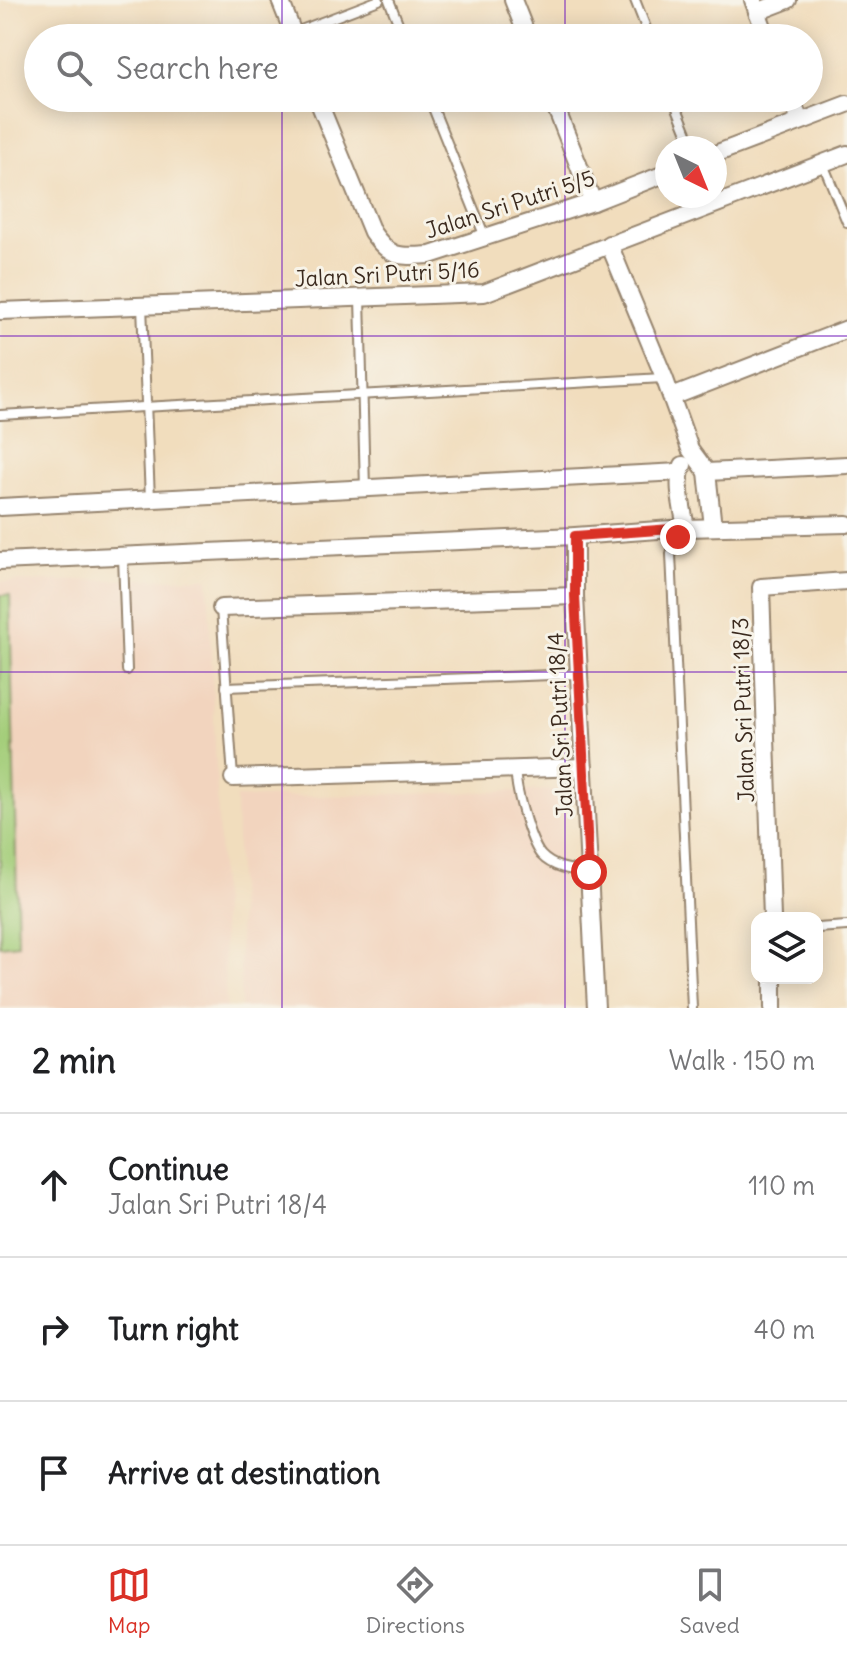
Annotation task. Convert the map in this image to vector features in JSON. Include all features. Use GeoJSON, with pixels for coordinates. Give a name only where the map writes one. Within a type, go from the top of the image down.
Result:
{"type":"FeatureCollection","features":[{"type":"Feature","properties":{"kind":"street"},"geometry":{"type":"LineString","coordinates":[[280,0],[290,24]]}},
{"type":"Feature","properties":{"kind":"street"},"geometry":{"type":"LineString","coordinates":[[513,0],[522,24]]}},
{"type":"Feature","properties":{"kind":"street"},"geometry":{"type":"LineString","coordinates":[[755,6],[788,0]]}},
{"type":"Feature","properties":{"kind":"street"},"geometry":{"type":"LineString","coordinates":[[727,149],[847,104]]}},
{"type":"Feature","properties":{"kind":"street","name":"Jalan Sri Putri 5/5"},"geometry":{"type":"LineString","coordinates":[[323,112],[372,232],[390,253],[430,255],[593,202],[655,178]]}},
{"type":"Feature","properties":{"kind":"street"},"geometry":{"type":"LineString","coordinates":[[558,112],[593,202]]}},
{"type":"Feature","properties":{"kind":"street"},"geometry":{"type":"LineString","coordinates":[[796,112],[800,121]]}},
{"type":"Feature","properties":{"kind":"street","name":"Jalan Sri Putri 5/16"},"geometry":{"type":"LineString","coordinates":[[0,311],[484,293],[847,154]]}},
{"type":"Feature","properties":{"kind":"street"},"geometry":{"type":"LineString","coordinates":[[609,244],[690,449],[707,472],[713,527]]}},
{"type":"Feature","properties":{"kind":"street"},"geometry":{"type":"LineString","coordinates":[[672,397],[847,329]]}},
{"type":"Feature","properties":{"kind":"street"},"geometry":{"type":"LineString","coordinates":[[686,528],[680,472],[690,449]]}},
{"type":"Feature","properties":{"kind":"street"},"geometry":{"type":"LineString","coordinates":[[707,472],[847,465]]}},
{"type":"Feature","properties":{"kind":"street"},"geometry":{"type":"LineString","coordinates":[[0,507],[680,472]]}},
{"type":"Feature","properties":{"kind":"street"},"geometry":{"type":"LineString","coordinates":[[0,561],[575,536],[686,528],[847,524]]}},
{"type":"Feature","properties":{"kind":"street","name":"Jalan Sri Putri 18/4"},"geometry":{"type":"LineString","coordinates":[[575,536],[575,596],[596,1008]]}},
{"type":"Feature","properties":{"kind":"street","name":"Jalan Sri Putri 18/3"},"geometry":{"type":"LineString","coordinates":[[772,912],[761,587],[847,581]]}},
{"type":"Feature","properties":{"kind":"street"},"geometry":{"type":"LineString","coordinates":[[221,608],[575,596]]}},
{"type":"Feature","properties":{"kind":"street"},"geometry":{"type":"LineString","coordinates":[[233,778],[584,767]]}},
{"type":"Feature","properties":{"kind":"street"},"geometry":{"type":"LineString","coordinates":[[773,984],[773,1008]]}},
{"type":"Feature","properties":{"kind":"lane"},"geometry":{"type":"LineString","coordinates":[[321,24],[379,0]]}},
{"type":"Feature","properties":{"kind":"lane"},"geometry":{"type":"LineString","coordinates":[[389,0],[398,24]]}},
{"type":"Feature","properties":{"kind":"lane"},"geometry":{"type":"LineString","coordinates":[[635,0],[644,24]]}},
{"type":"Feature","properties":{"kind":"lane"},"geometry":{"type":"LineString","coordinates":[[435,112],[485,237]]}},
{"type":"Feature","properties":{"kind":"lane"},"geometry":{"type":"LineString","coordinates":[[679,112],[688,136]]}},
{"type":"Feature","properties":{"kind":"lane"},"geometry":{"type":"LineString","coordinates":[[823,163],[847,222]]}},
{"type":"Feature","properties":{"kind":"lane"},"geometry":{"type":"LineString","coordinates":[[360,298],[365,489]]}},
{"type":"Feature","properties":{"kind":"lane"},"geometry":{"type":"LineString","coordinates":[[142,306],[150,500]]}},
{"type":"Feature","properties":{"kind":"lane"},"geometry":{"type":"LineString","coordinates":[[0,415],[664,377]]}},
{"type":"Feature","properties":{"kind":"lane"},"geometry":{"type":"LineString","coordinates":[[686,528],[673,545],[671,554],[692,1008]]}},
{"type":"Feature","properties":{"kind":"lane"},"geometry":{"type":"LineString","coordinates":[[123,556],[127,670]]}},
{"type":"Feature","properties":{"kind":"lane"},"geometry":{"type":"LineString","coordinates":[[221,608],[233,778]]}},
{"type":"Feature","properties":{"kind":"lane"},"geometry":{"type":"LineString","coordinates":[[226,687],[579,674]]}},
{"type":"Feature","properties":{"kind":"lane"},"geometry":{"type":"LineString","coordinates":[[516,769],[516,787],[538,851],[559,867],[589,872]]}},
{"type":"Feature","properties":{"kind":"lane"},"geometry":{"type":"LineString","coordinates":[[823,928],[847,926]]}},
{"type":"Feature","properties":{"kind":"shaded area"},"geometry":{"type":"Polygon","coordinates":[[[208,578],[226,1008],[0,1008],[0,582],[208,578]]]}},
{"type":"Feature","properties":{"kind":"shaded area"},"geometry":{"type":"Polygon","coordinates":[[[558,790],[567,1008],[241,1008],[236,798],[558,790]]]}},
{"type":"Feature","properties":{"kind":"green space"},"geometry":{"type":"Polygon","coordinates":[[[0,595],[10,595],[18,944],[0,946],[0,595]]]}},
{"type":"Feature","properties":{"kind":"route"},"geometry":{"type":"LineString","coordinates":[[589,872],[575,596],[575,536],[686,528],[678,537]]}}]}
